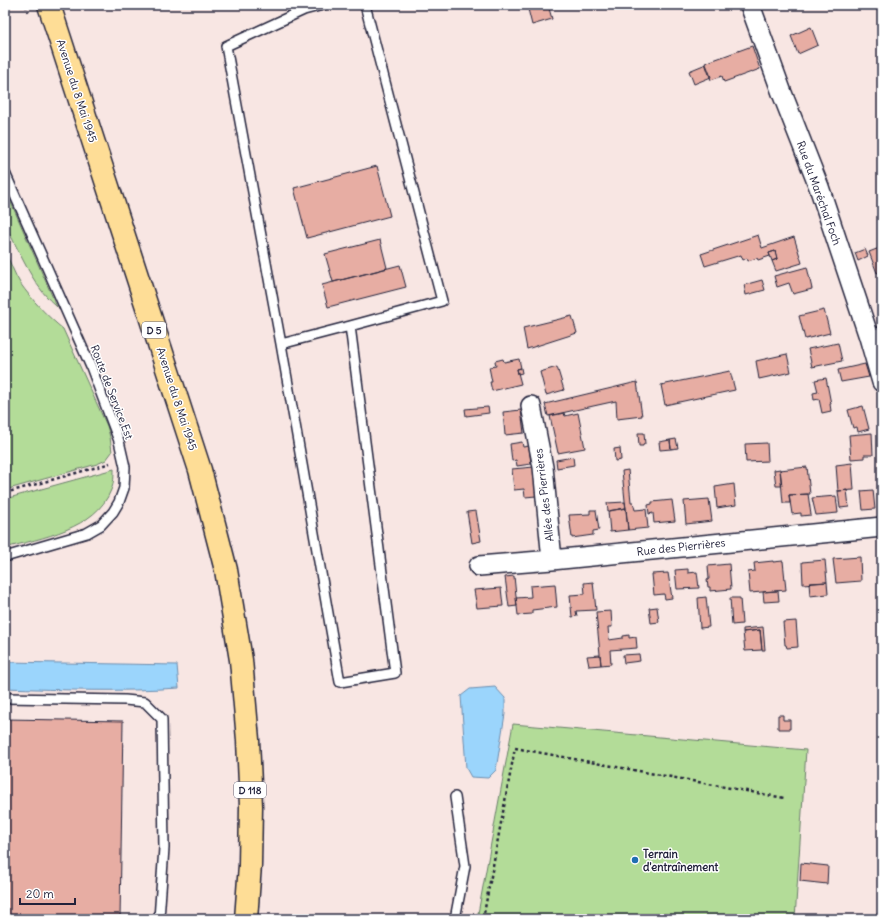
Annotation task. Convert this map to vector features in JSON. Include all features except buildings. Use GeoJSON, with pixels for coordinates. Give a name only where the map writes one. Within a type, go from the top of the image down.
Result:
{"type":"FeatureCollection","features":[{"type":"Feature","properties":{"kind":"main road","name":"Avenue du 8 Mai 1945"},"geometry":{"type":"LineString","coordinates":[[49,5],[200,470],[226,570],[241,660]]}},
{"type":"Feature","properties":{"kind":"main road","name":"D 118"},"geometry":{"type":"LineString","coordinates":[[241,660],[248,740],[251,806],[250,865],[246,919]]}},
{"type":"Feature","properties":{"kind":"street","name":"Rue du Maréchal Foch"},"geometry":{"type":"LineString","coordinates":[[750,5],[782,93],[876,334],[882,382]]}},
{"type":"Feature","properties":{"kind":"street","name":"Allée des Pierrières"},"geometry":{"type":"LineString","coordinates":[[531,406],[543,467],[552,560]]}},
{"type":"Feature","properties":{"kind":"street","name":"Rue des Pierrières"},"geometry":{"type":"LineString","coordinates":[[479,566],[882,527]]}},
{"type":"Feature","properties":{"kind":"lane"},"geometry":{"type":"LineString","coordinates":[[323,5],[303,7],[226,46],[281,344],[340,682],[395,673],[350,326]]}},
{"type":"Feature","properties":{"kind":"lane"},"geometry":{"type":"LineString","coordinates":[[281,344],[442,301],[366,5]]}},
{"type":"Feature","properties":{"kind":"lane","name":"Route de Service Est"},"geometry":{"type":"LineString","coordinates":[[5,173],[91,367],[119,441],[125,467],[124,488],[119,502],[113,512],[101,525],[87,533],[5,557]]}},
{"type":"Feature","properties":{"kind":"lane"},"geometry":{"type":"LineString","coordinates":[[5,698],[125,700],[145,702],[162,719],[164,848],[159,919]]}},
{"type":"Feature","properties":{"kind":"lane"},"geometry":{"type":"LineString","coordinates":[[455,797],[465,866],[455,919]]}},
{"type":"Feature","properties":{"kind":"path"},"geometry":{"type":"LineString","coordinates":[[26,5],[28,12]]}},
{"type":"Feature","properties":{"kind":"path"},"geometry":{"type":"LineString","coordinates":[[5,494],[101,466],[123,458]]}},
{"type":"Feature","properties":{"kind":"path"},"geometry":{"type":"LineString","coordinates":[[483,919],[516,748],[784,798]]}},
{"type":"Feature","properties":{"kind":"green space"},"geometry":{"type":"Polygon","coordinates":[[[5,189],[57,307],[37,284],[8,230],[5,220],[5,189]]]}},
{"type":"Feature","properties":{"kind":"green space"},"geometry":{"type":"Polygon","coordinates":[[[5,251],[20,283],[40,308],[63,329],[107,426],[112,452],[106,460],[97,464],[5,490],[5,251]]]}},
{"type":"Feature","properties":{"kind":"green space"},"geometry":{"type":"Polygon","coordinates":[[[114,469],[111,490],[104,503],[93,514],[66,530],[50,536],[5,548],[5,499],[114,469]]]}},
{"type":"Feature","properties":{"kind":"green space","name":"Terrain d'entraînement"},"geometry":{"type":"Polygon","coordinates":[[[513,724],[806,750],[795,919],[477,919],[513,724]]]}},
{"type":"Feature","properties":{"kind":"water"},"geometry":{"type":"Polygon","coordinates":[[[5,662],[177,665],[179,688],[70,690],[5,688],[5,662]]]}},
{"type":"Feature","properties":{"kind":"water"},"geometry":{"type":"Polygon","coordinates":[[[495,687],[505,698],[505,714],[496,770],[488,778],[471,777],[466,768],[461,696],[470,689],[495,687]]]}},
{"type":"Feature","properties":{"kind":"place","name":"Terrain d'entraînement"},"geometry":{"type":"Point","coordinates":[635,860]}}]}
